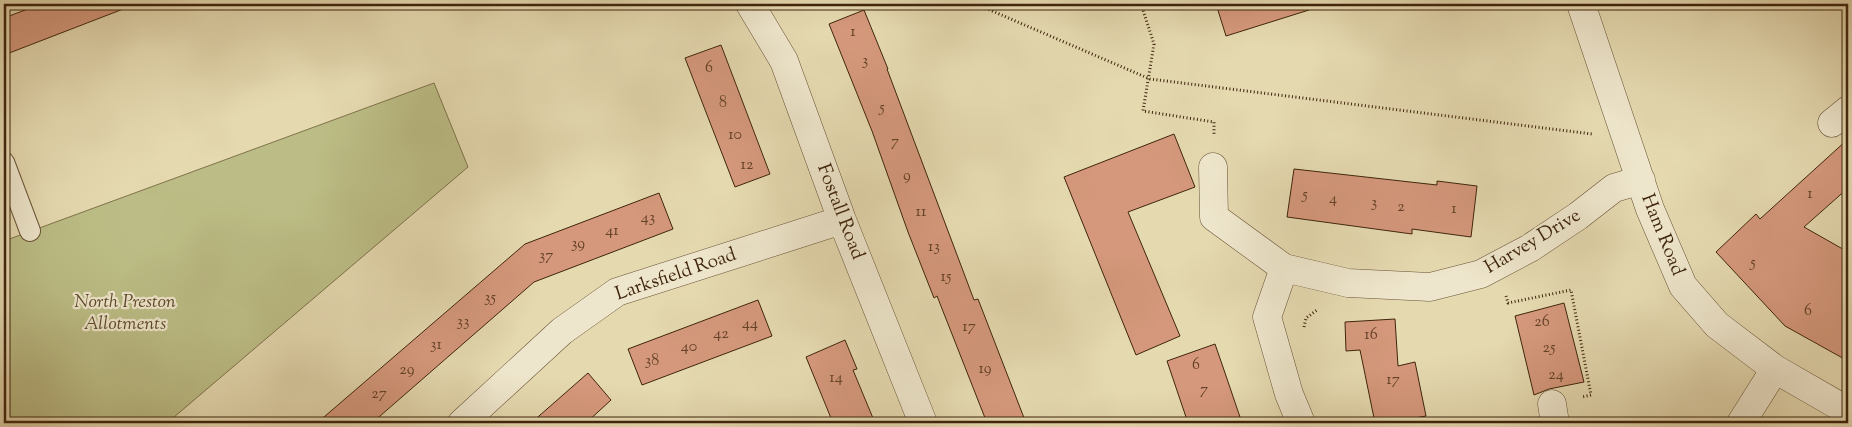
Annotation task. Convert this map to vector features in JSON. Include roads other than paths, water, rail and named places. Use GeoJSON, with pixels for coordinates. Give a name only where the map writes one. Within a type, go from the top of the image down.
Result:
{"type":"FeatureCollection","features":[{"type":"Feature","properties":{"kind":"street","name":"Fostall Road"},"geometry":{"type":"LineString","coordinates":[[750,4],[784,61],[842,220],[923,423]]}},
{"type":"Feature","properties":{"kind":"street","name":"Ham Road"},"geometry":{"type":"LineString","coordinates":[[1581,4],[1627,134],[1641,180],[1683,286],[1716,325],[1776,369],[1848,412]]}},
{"type":"Feature","properties":{"kind":"street"},"geometry":{"type":"LineString","coordinates":[[1213,167],[1214,217],[1284,268],[1267,317],[1289,394],[1301,423]]}},
{"type":"Feature","properties":{"kind":"street","name":"Harvey Drive"},"geometry":{"type":"LineString","coordinates":[[1284,268],[1348,283],[1430,286],[1481,274],[1538,242],[1578,216],[1614,188],[1641,180]]}},
{"type":"Feature","properties":{"kind":"street","name":"Larksfield Road"},"geometry":{"type":"LineString","coordinates":[[462,423],[562,331],[617,292],[842,220]]}},
{"type":"Feature","properties":{"kind":"street"},"geometry":{"type":"LineString","coordinates":[[1741,423],[1776,369]]}},
{"type":"Feature","properties":{"kind":"lane"},"geometry":{"type":"LineString","coordinates":[[4,162],[30,231]]}},
{"type":"Feature","properties":{"kind":"park label","name":"North Preston Allotments"},"geometry":{"type":"Point","coordinates":[125,313]}}]}
